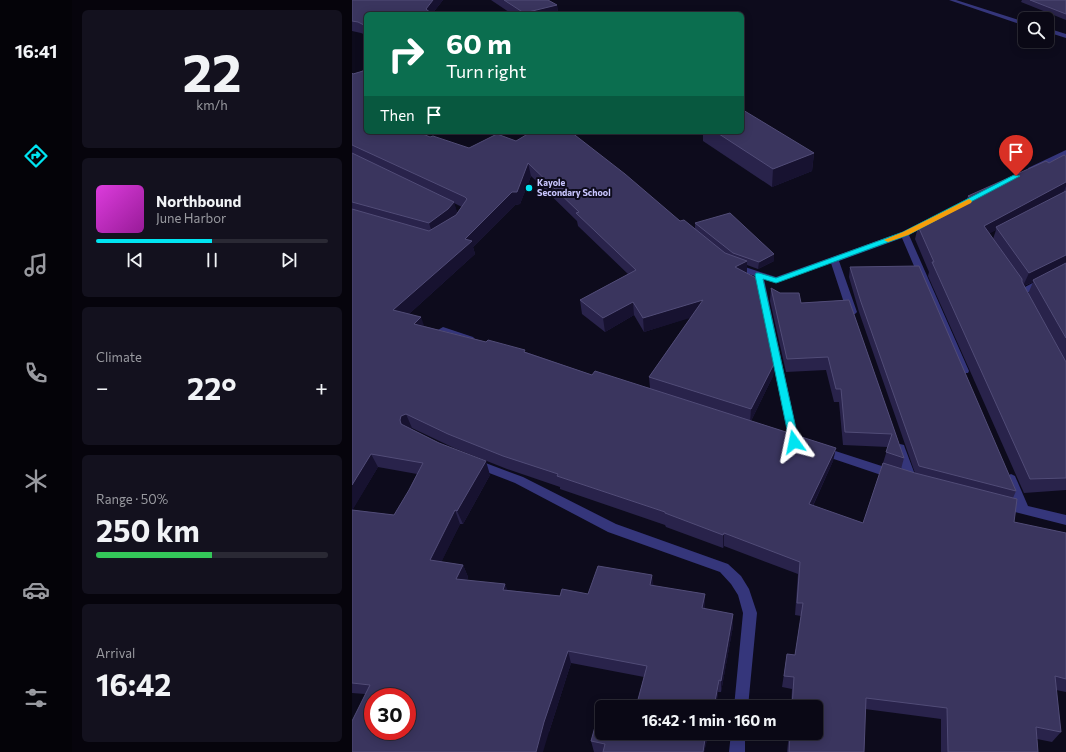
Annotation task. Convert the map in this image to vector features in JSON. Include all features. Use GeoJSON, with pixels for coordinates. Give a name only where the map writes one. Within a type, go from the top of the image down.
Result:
{"type":"FeatureCollection","features":[{"type":"Feature","properties":{"kind":"street"},"geometry":{"type":"LineString","coordinates":[[951,0],[1018,21]]}},
{"type":"Feature","properties":{"kind":"street"},"geometry":{"type":"LineString","coordinates":[[1054,32],[1066,36]]}},
{"type":"Feature","properties":{"kind":"street"},"geometry":{"type":"LineString","coordinates":[[1023,173],[1066,152]]}},
{"type":"Feature","properties":{"kind":"street"},"geometry":{"type":"LineString","coordinates":[[1058,155],[1066,159]]}},
{"type":"Feature","properties":{"kind":"street"},"geometry":{"type":"LineString","coordinates":[[729,262],[742,269],[776,280],[905,234],[933,220]]}},
{"type":"Feature","properties":{"kind":"street"},"geometry":{"type":"LineString","coordinates":[[905,234],[968,378]]}},
{"type":"Feature","properties":{"kind":"street"},"geometry":{"type":"LineString","coordinates":[[834,259],[854,318]]}},
{"type":"Feature","properties":{"kind":"street"},"geometry":{"type":"LineString","coordinates":[[1029,307],[1020,289],[1066,269]]}},
{"type":"Feature","properties":{"kind":"street"},"geometry":{"type":"LineString","coordinates":[[759,275],[797,443],[779,437]]}},
{"type":"Feature","properties":{"kind":"street"},"geometry":{"type":"LineString","coordinates":[[443,330],[482,342]]}},
{"type":"Feature","properties":{"kind":"street"},"geometry":{"type":"LineString","coordinates":[[816,449],[915,481],[896,436]]}},
{"type":"Feature","properties":{"kind":"street"},"geometry":{"type":"LineString","coordinates":[[463,458],[519,480],[612,528],[724,568],[736,580],[744,593],[750,613],[742,700]]}},
{"type":"Feature","properties":{"kind":"street"},"geometry":{"type":"LineString","coordinates":[[1005,466],[1024,510]]}},
{"type":"Feature","properties":{"kind":"street"},"geometry":{"type":"LineString","coordinates":[[994,502],[1066,520]]}},
{"type":"Feature","properties":{"kind":"street"},"geometry":{"type":"LineString","coordinates":[[737,752],[738,740]]}},
{"type":"Feature","properties":{"kind":"building"},"geometry":{"type":"Polygon","coordinates":[[[352,0],[433,0],[426,9],[430,12],[364,12],[364,25],[352,21],[352,0]]]}},
{"type":"Feature","properties":{"kind":"building"},"geometry":{"type":"Polygon","coordinates":[[[504,0],[548,0],[557,5],[528,12],[522,12],[504,0]]]}},
{"type":"Feature","properties":{"kind":"building"},"geometry":{"type":"Polygon","coordinates":[[[1030,0],[1066,0],[1066,14],[1030,0]]]}},
{"type":"Feature","properties":{"kind":"building"},"geometry":{"type":"Polygon","coordinates":[[[364,69],[364,134],[423,134],[469,148],[497,134],[516,141],[528,134],[574,134],[625,174],[680,221],[684,220],[725,253],[747,261],[735,267],[758,279],[775,362],[751,409],[649,377],[703,300],[643,318],[633,302],[603,318],[580,300],[636,270],[576,213],[579,212],[528,163],[517,192],[512,192],[465,239],[472,241],[393,310],[421,317],[414,324],[486,342],[488,340],[525,350],[524,352],[592,375],[595,371],[836,448],[809,504],[863,523],[883,463],[915,473],[1017,499],[1014,522],[1066,533],[1066,679],[1055,676],[1061,732],[1036,727],[1038,752],[948,752],[947,708],[866,698],[864,752],[789,752],[790,740],[823,740],[823,700],[792,700],[794,677],[784,676],[787,654],[795,655],[803,603],[797,603],[800,562],[724,533],[723,535],[665,512],[557,476],[558,474],[503,456],[448,434],[406,414],[401,416],[401,424],[439,443],[486,461],[457,511],[455,510],[430,560],[463,565],[456,579],[505,584],[503,590],[560,596],[562,589],[588,594],[598,566],[652,575],[650,585],[705,594],[702,608],[733,614],[721,681],[719,680],[715,700],[638,700],[647,666],[568,651],[544,722],[536,752],[352,752],[352,721],[364,697],[364,740],[416,740],[416,688],[368,688],[370,685],[352,683],[352,510],[394,515],[423,463],[371,454],[352,485],[352,209],[429,231],[456,215],[467,199],[352,145],[352,73],[363,71],[364,69]]]}},
{"type":"Feature","properties":{"kind":"building"},"geometry":{"type":"Polygon","coordinates":[[[744,111],[814,153],[773,169],[719,134],[744,134],[744,111]]]}},
{"type":"Feature","properties":{"kind":"building"},"geometry":{"type":"Polygon","coordinates":[[[352,153],[454,202],[448,209],[429,223],[352,202],[352,153]]]}},
{"type":"Feature","properties":{"kind":"building"},"geometry":{"type":"Polygon","coordinates":[[[1064,155],[1066,156],[1066,182],[984,226],[1022,279],[1022,282],[1066,362],[1066,478],[1030,479],[932,262],[934,262],[918,226],[971,198],[968,196],[1046,161],[1049,163],[1064,155]]]}},
{"type":"Feature","properties":{"kind":"building"},"geometry":{"type":"Polygon","coordinates":[[[1066,191],[1066,255],[1029,273],[996,227],[1066,191]]]}},
{"type":"Feature","properties":{"kind":"building"},"geometry":{"type":"Polygon","coordinates":[[[730,213],[774,254],[759,262],[733,253],[695,223],[730,213]]]}},
{"type":"Feature","properties":{"kind":"building"},"geometry":{"type":"Polygon","coordinates":[[[1066,263],[1066,338],[1033,280],[1066,263]]]}},
{"type":"Feature","properties":{"kind":"building"},"geometry":{"type":"Polygon","coordinates":[[[919,266],[1016,491],[919,466],[850,267],[919,266]]]}},
{"type":"Feature","properties":{"kind":"building"},"geometry":{"type":"Polygon","coordinates":[[[771,288],[780,293],[799,293],[801,303],[849,300],[904,458],[886,452],[892,434],[845,432],[841,389],[836,389],[828,357],[787,359],[771,288]]]}},
{"type":"Feature","properties":{"kind":"building"},"geometry":{"type":"Polygon","coordinates":[[[595,727],[595,740],[705,740],[703,752],[603,752],[605,744],[591,741],[595,727]]]}},
{"type":"Feature","properties":{"kind":"slow traffic"},"geometry":{"type":"LineString","coordinates":[[888,240],[905,234],[969,201]]}},
{"type":"Feature","properties":{"kind":"place","name":"Kayole Secondary School"},"geometry":{"type":"Point","coordinates":[529,188]}},
{"type":"Feature","properties":{"kind":"route"},"geometry":{"type":"LineString","coordinates":[[794,442],[759,275],[776,280],[905,234],[1016,176]]}}]}
